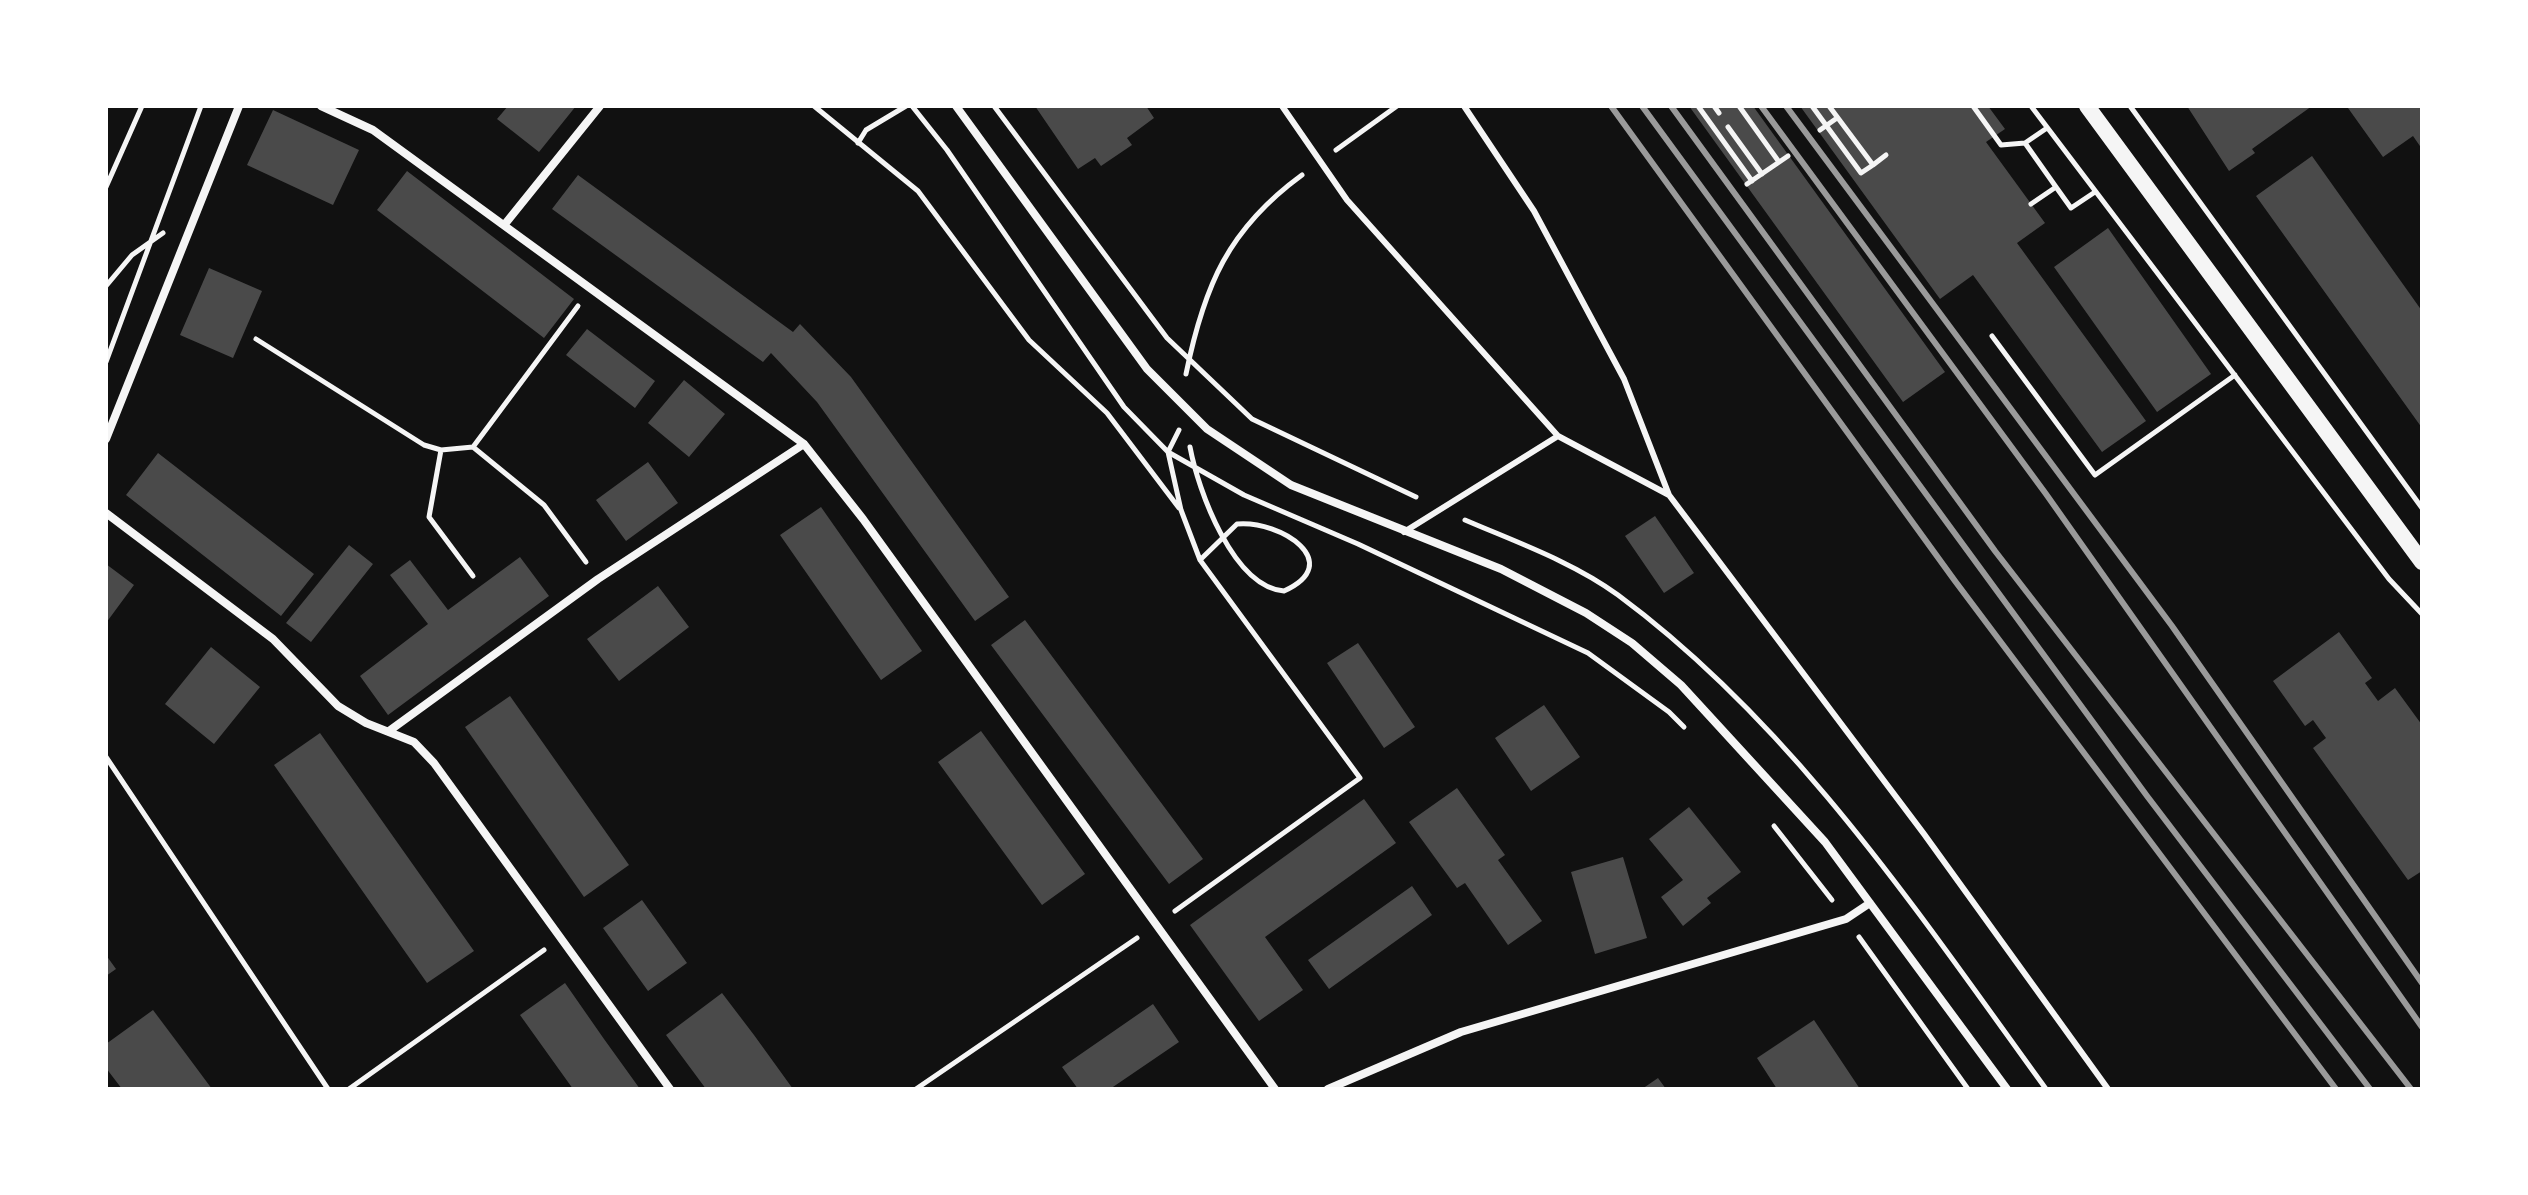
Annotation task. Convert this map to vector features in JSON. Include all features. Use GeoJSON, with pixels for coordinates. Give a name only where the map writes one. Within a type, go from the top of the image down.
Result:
{"type":"FeatureCollection","features":[{"type":"Feature","properties":{"kind":"main road"},"geometry":{"type":"LineString","coordinates":[[2087,106],[2421,560]]}},
{"type":"Feature","properties":{"kind":"street"},"geometry":{"type":"LineString","coordinates":[[106,439],[239,106]]}},
{"type":"Feature","properties":{"kind":"street"},"geometry":{"type":"LineString","coordinates":[[321,106],[373,130],[804,444],[863,519],[1275,1089]]}},
{"type":"Feature","properties":{"kind":"street"},"geometry":{"type":"LineString","coordinates":[[505,224],[600,106]]}},
{"type":"Feature","properties":{"kind":"street"},"geometry":{"type":"LineString","coordinates":[[956,106],[1147,369],[1207,429],[1291,485],[1501,569],[1586,613],[1632,643],[1681,685],[1825,842],[2007,1089]]}},
{"type":"Feature","properties":{"kind":"street"},"geometry":{"type":"LineString","coordinates":[[389,731],[598,579],[804,444]]}},
{"type":"Feature","properties":{"kind":"street"},"geometry":{"type":"LineString","coordinates":[[106,513],[273,639],[338,706],[366,723],[414,742],[434,763],[670,1089]]}},
{"type":"Feature","properties":{"kind":"street"},"geometry":{"type":"LineString","coordinates":[[1328,1089],[1461,1032],[1846,919],[1870,903]]}},
{"type":"Feature","properties":{"kind":"lane"},"geometry":{"type":"LineString","coordinates":[[1282,106],[1347,200],[1558,436],[1669,495]]}},
{"type":"Feature","properties":{"kind":"lane"},"geometry":{"type":"LineString","coordinates":[[1464,106],[1534,211],[1624,379],[1669,495],[1924,834],[2108,1089]]}},
{"type":"Feature","properties":{"kind":"lane"},"geometry":{"type":"LineString","coordinates":[[1404,532],[1558,436]]}},
{"type":"Feature","properties":{"kind":"path"},"geometry":{"type":"LineString","coordinates":[[106,187],[142,106]]}},
{"type":"Feature","properties":{"kind":"path"},"geometry":{"type":"LineString","coordinates":[[106,362],[201,106]]}},
{"type":"Feature","properties":{"kind":"path"},"geometry":{"type":"LineString","coordinates":[[814,106],[918,191],[1029,340],[1107,413],[1181,510]]}},
{"type":"Feature","properties":{"kind":"path"},"geometry":{"type":"LineString","coordinates":[[858,143],[866,130],[909,106],[947,150],[1124,407],[1168,452],[1244,495],[1358,544],[1588,653],[1669,712],[1689,733]]}},
{"type":"Feature","properties":{"kind":"path"},"geometry":{"type":"LineString","coordinates":[[1334,151],[1397,106]]}},
{"type":"Feature","properties":{"kind":"path"},"geometry":{"type":"LineString","coordinates":[[1714,106],[1719,113]]}},
{"type":"Feature","properties":{"kind":"path"},"geometry":{"type":"LineString","coordinates":[[1739,106],[1779,162]]}},
{"type":"Feature","properties":{"kind":"path"},"geometry":{"type":"LineString","coordinates":[[1812,106],[1823,128],[1858,175],[1886,155]]}},
{"type":"Feature","properties":{"kind":"path"},"geometry":{"type":"LineString","coordinates":[[1829,106],[1873,165]]}},
{"type":"Feature","properties":{"kind":"path"},"geometry":{"type":"LineString","coordinates":[[1973,106],[2001,145],[2025,143],[2047,127]]}},
{"type":"Feature","properties":{"kind":"path"},"geometry":{"type":"LineString","coordinates":[[2031,106],[2389,579],[2422,614]]}},
{"type":"Feature","properties":{"kind":"path"},"geometry":{"type":"LineString","coordinates":[[2130,106],[2422,508]]}},
{"type":"Feature","properties":{"kind":"path"},"geometry":{"type":"LineString","coordinates":[[1698,108],[1749,182],[1788,156]]}},
{"type":"Feature","properties":{"kind":"path"},"geometry":{"type":"LineString","coordinates":[[1823,128],[1837,118]]}},
{"type":"Feature","properties":{"kind":"path"},"geometry":{"type":"LineString","coordinates":[[1728,127],[1762,174]]}},
{"type":"Feature","properties":{"kind":"path"},"geometry":{"type":"LineString","coordinates":[[2025,143],[2071,208],[2095,191]]}},
{"type":"Feature","properties":{"kind":"path"},"geometry":{"type":"LineString","coordinates":[[1185,376],[1201,307],[1219,267],[1241,233],[1272,197],[1309,170]]}},
{"type":"Feature","properties":{"kind":"path"},"geometry":{"type":"LineString","coordinates":[[2031,204],[2056,187]]}},
{"type":"Feature","properties":{"kind":"path"},"geometry":{"type":"LineString","coordinates":[[106,286],[132,255],[192,222]]}},
{"type":"Feature","properties":{"kind":"path"},"geometry":{"type":"LineString","coordinates":[[473,447],[591,288]]}},
{"type":"Feature","properties":{"kind":"path"},"geometry":{"type":"LineString","coordinates":[[1992,336],[2095,475],[2235,375]]}},
{"type":"Feature","properties":{"kind":"path"},"geometry":{"type":"LineString","coordinates":[[256,339],[424,445],[441,450],[473,447],[544,505],[598,579]]}},
{"type":"Feature","properties":{"kind":"path"},"geometry":{"type":"LineString","coordinates":[[1189,441],[1206,500],[1233,552],[1259,584],[1284,591],[1299,585],[1308,571],[1308,559],[1303,547],[1291,536],[1266,525],[1237,524],[1200,560]]}},
{"type":"Feature","properties":{"kind":"path"},"geometry":{"type":"LineString","coordinates":[[441,450],[429,517],[473,576]]}},
{"type":"Feature","properties":{"kind":"path"},"geometry":{"type":"LineString","coordinates":[[916,1089],[1156,925],[1360,778],[1200,560],[1181,510],[1168,452]]}},
{"type":"Feature","properties":{"kind":"path"},"geometry":{"type":"LineString","coordinates":[[106,757],[328,1089]]}},
{"type":"Feature","properties":{"kind":"path"},"geometry":{"type":"LineString","coordinates":[[1769,818],[1968,1089]]}},
{"type":"Feature","properties":{"kind":"path"},"geometry":{"type":"LineString","coordinates":[[349,1089],[561,938]]}},
{"type":"Feature","properties":{"kind":"building"},"geometry":{"type":"Polygon","coordinates":[[[508,106],[576,106],[539,152],[497,119],[508,106]]]}},
{"type":"Feature","properties":{"kind":"building"},"geometry":{"type":"Polygon","coordinates":[[[1035,106],[1146,106],[1154,118],[1127,138],[1132,145],[1101,166],[1095,158],[1078,169],[1035,106]]]}},
{"type":"Feature","properties":{"kind":"building"},"geometry":{"type":"Polygon","coordinates":[[[1689,106],[1753,106],[1945,372],[1903,402],[1689,106]]]}},
{"type":"Feature","properties":{"kind":"building"},"geometry":{"type":"Polygon","coordinates":[[[1800,106],[1988,106],[2005,129],[1986,142],[2045,223],[2017,243],[2146,421],[2102,452],[1973,275],[1940,299],[1800,106]]]}},
{"type":"Feature","properties":{"kind":"building"},"geometry":{"type":"Polygon","coordinates":[[[2187,106],[2312,106],[2252,149],[2255,153],[2229,171],[2187,106]]]}},
{"type":"Feature","properties":{"kind":"building"},"geometry":{"type":"Polygon","coordinates":[[[2422,106],[2422,149],[2413,136],[2383,157],[2348,108],[2422,106]]]}},
{"type":"Feature","properties":{"kind":"building"},"geometry":{"type":"Polygon","coordinates":[[[273,110],[359,150],[333,205],[247,165],[273,110]]]}},
{"type":"Feature","properties":{"kind":"building"},"geometry":{"type":"Polygon","coordinates":[[[2312,156],[2422,311],[2422,428],[2256,196],[2312,156]]]}},
{"type":"Feature","properties":{"kind":"building"},"geometry":{"type":"Polygon","coordinates":[[[407,171],[574,299],[544,338],[377,210],[407,171]]]}},
{"type":"Feature","properties":{"kind":"building"},"geometry":{"type":"Polygon","coordinates":[[[578,175],[793,332],[800,324],[851,377],[1009,597],[975,621],[817,402],[771,353],[763,362],[552,209],[578,175]]]}},
{"type":"Feature","properties":{"kind":"building"},"geometry":{"type":"Polygon","coordinates":[[[2108,228],[2211,374],[2157,412],[2054,267],[2108,228]]]}},
{"type":"Feature","properties":{"kind":"building"},"geometry":{"type":"Polygon","coordinates":[[[209,268],[262,291],[233,358],[180,335],[209,268]]]}},
{"type":"Feature","properties":{"kind":"building"},"geometry":{"type":"Polygon","coordinates":[[[587,329],[655,381],[635,408],[566,355],[587,329]]]}},
{"type":"Feature","properties":{"kind":"building"},"geometry":{"type":"Polygon","coordinates":[[[684,380],[725,414],[689,457],[648,423],[684,380]]]}},
{"type":"Feature","properties":{"kind":"building"},"geometry":{"type":"Polygon","coordinates":[[[158,453],[314,574],[281,616],[126,495],[158,453]]]}},
{"type":"Feature","properties":{"kind":"building"},"geometry":{"type":"Polygon","coordinates":[[[648,462],[678,503],[626,541],[596,500],[648,462]]]}},
{"type":"Feature","properties":{"kind":"building"},"geometry":{"type":"Polygon","coordinates":[[[821,507],[922,651],[881,680],[780,535],[821,507]]]}},
{"type":"Feature","properties":{"kind":"building"},"geometry":{"type":"Polygon","coordinates":[[[1655,516],[1694,573],[1664,593],[1625,536],[1655,516]]]}},
{"type":"Feature","properties":{"kind":"building"},"geometry":{"type":"Polygon","coordinates":[[[349,545],[373,564],[311,642],[286,623],[349,545]]]}},
{"type":"Feature","properties":{"kind":"building"},"geometry":{"type":"Polygon","coordinates":[[[520,557],[549,596],[388,715],[360,676],[428,624],[390,575],[410,560],[448,610],[520,557]]]}},
{"type":"Feature","properties":{"kind":"building"},"geometry":{"type":"Polygon","coordinates":[[[106,564],[134,585],[106,623],[106,564]]]}},
{"type":"Feature","properties":{"kind":"building"},"geometry":{"type":"Polygon","coordinates":[[[658,586],[689,627],[619,681],[587,639],[658,586]]]}},
{"type":"Feature","properties":{"kind":"building"},"geometry":{"type":"Polygon","coordinates":[[[1025,620],[1203,859],[1169,884],[991,645],[1025,620]]]}},
{"type":"Feature","properties":{"kind":"building"},"geometry":{"type":"Polygon","coordinates":[[[2339,632],[2372,678],[2365,683],[2378,701],[2395,688],[2422,725],[2422,871],[2408,880],[2313,748],[2326,738],[2313,720],[2305,726],[2273,681],[2339,632]]]}},
{"type":"Feature","properties":{"kind":"building"},"geometry":{"type":"Polygon","coordinates":[[[1358,643],[1415,727],[1384,748],[1327,663],[1358,643]]]}},
{"type":"Feature","properties":{"kind":"building"},"geometry":{"type":"Polygon","coordinates":[[[211,647],[260,687],[214,744],[165,704],[211,647]]]}},
{"type":"Feature","properties":{"kind":"building"},"geometry":{"type":"Polygon","coordinates":[[[510,696],[629,865],[584,897],[465,727],[510,696]]]}},
{"type":"Feature","properties":{"kind":"building"},"geometry":{"type":"Polygon","coordinates":[[[1544,705],[1580,757],[1531,791],[1495,738],[1544,705]]]}},
{"type":"Feature","properties":{"kind":"building"},"geometry":{"type":"Polygon","coordinates":[[[981,731],[1085,874],[1042,905],[938,762],[981,731]]]}},
{"type":"Feature","properties":{"kind":"building"},"geometry":{"type":"Polygon","coordinates":[[[320,733],[474,951],[427,983],[274,765],[320,733]]]}},
{"type":"Feature","properties":{"kind":"building"},"geometry":{"type":"Polygon","coordinates":[[[1457,788],[1505,855],[1498,860],[1542,921],[1508,945],[1465,883],[1457,888],[1409,822],[1457,788]]]}},
{"type":"Feature","properties":{"kind":"building"},"geometry":{"type":"Polygon","coordinates":[[[1364,799],[1396,843],[1265,937],[1303,990],[1259,1021],[1190,925],[1364,799]]]}},
{"type":"Feature","properties":{"kind":"building"},"geometry":{"type":"Polygon","coordinates":[[[1689,807],[1741,872],[1707,898],[1711,903],[1683,926],[1661,897],[1683,880],[1649,839],[1689,807]]]}},
{"type":"Feature","properties":{"kind":"building"},"geometry":{"type":"Polygon","coordinates":[[[1623,857],[1647,938],[1595,954],[1571,872],[1623,857]]]}},
{"type":"Feature","properties":{"kind":"building"},"geometry":{"type":"Polygon","coordinates":[[[1412,886],[1432,915],[1329,989],[1308,960],[1412,886]]]}},
{"type":"Feature","properties":{"kind":"building"},"geometry":{"type":"Polygon","coordinates":[[[642,900],[687,963],[648,991],[603,928],[642,900]]]}},
{"type":"Feature","properties":{"kind":"building"},"geometry":{"type":"Polygon","coordinates":[[[106,955],[116,969],[106,976],[106,955]]]}},
{"type":"Feature","properties":{"kind":"building"},"geometry":{"type":"Polygon","coordinates":[[[565,983],[640,1089],[573,1089],[520,1015],[565,983]]]}},
{"type":"Feature","properties":{"kind":"building"},"geometry":{"type":"Polygon","coordinates":[[[722,993],[793,1089],[706,1089],[666,1035],[722,993]]]}},
{"type":"Feature","properties":{"kind":"building"},"geometry":{"type":"Polygon","coordinates":[[[1153,1004],[1179,1042],[1110,1089],[1078,1089],[1062,1067],[1153,1004]]]}},
{"type":"Feature","properties":{"kind":"building"},"geometry":{"type":"Polygon","coordinates":[[[153,1010],[212,1089],[122,1089],[106,1068],[106,1044],[153,1010]]]}},
{"type":"Feature","properties":{"kind":"building"},"geometry":{"type":"Polygon","coordinates":[[[1814,1020],[1860,1089],[1777,1089],[1757,1058],[1814,1020]]]}},
{"type":"Feature","properties":{"kind":"building"},"geometry":{"type":"Polygon","coordinates":[[[1658,1078],[1666,1089],[1642,1089],[1658,1078]]]}},
{"type":"Feature","properties":{"kind":"railway"},"geometry":{"type":"LineString","coordinates":[[1611,106],[1955,581],[2336,1089]]}},
{"type":"Feature","properties":{"kind":"railway"},"geometry":{"type":"LineString","coordinates":[[1642,106],[2147,796],[2370,1089]]}},
{"type":"Feature","properties":{"kind":"railway"},"geometry":{"type":"LineString","coordinates":[[1671,106],[1995,551],[2411,1089]]}},
{"type":"Feature","properties":{"kind":"railway"},"geometry":{"type":"LineString","coordinates":[[1761,106],[2046,494],[2422,1027]]}},
{"type":"Feature","properties":{"kind":"railway"},"geometry":{"type":"LineString","coordinates":[[1786,106],[2172,626],[2422,983]]}}]}
